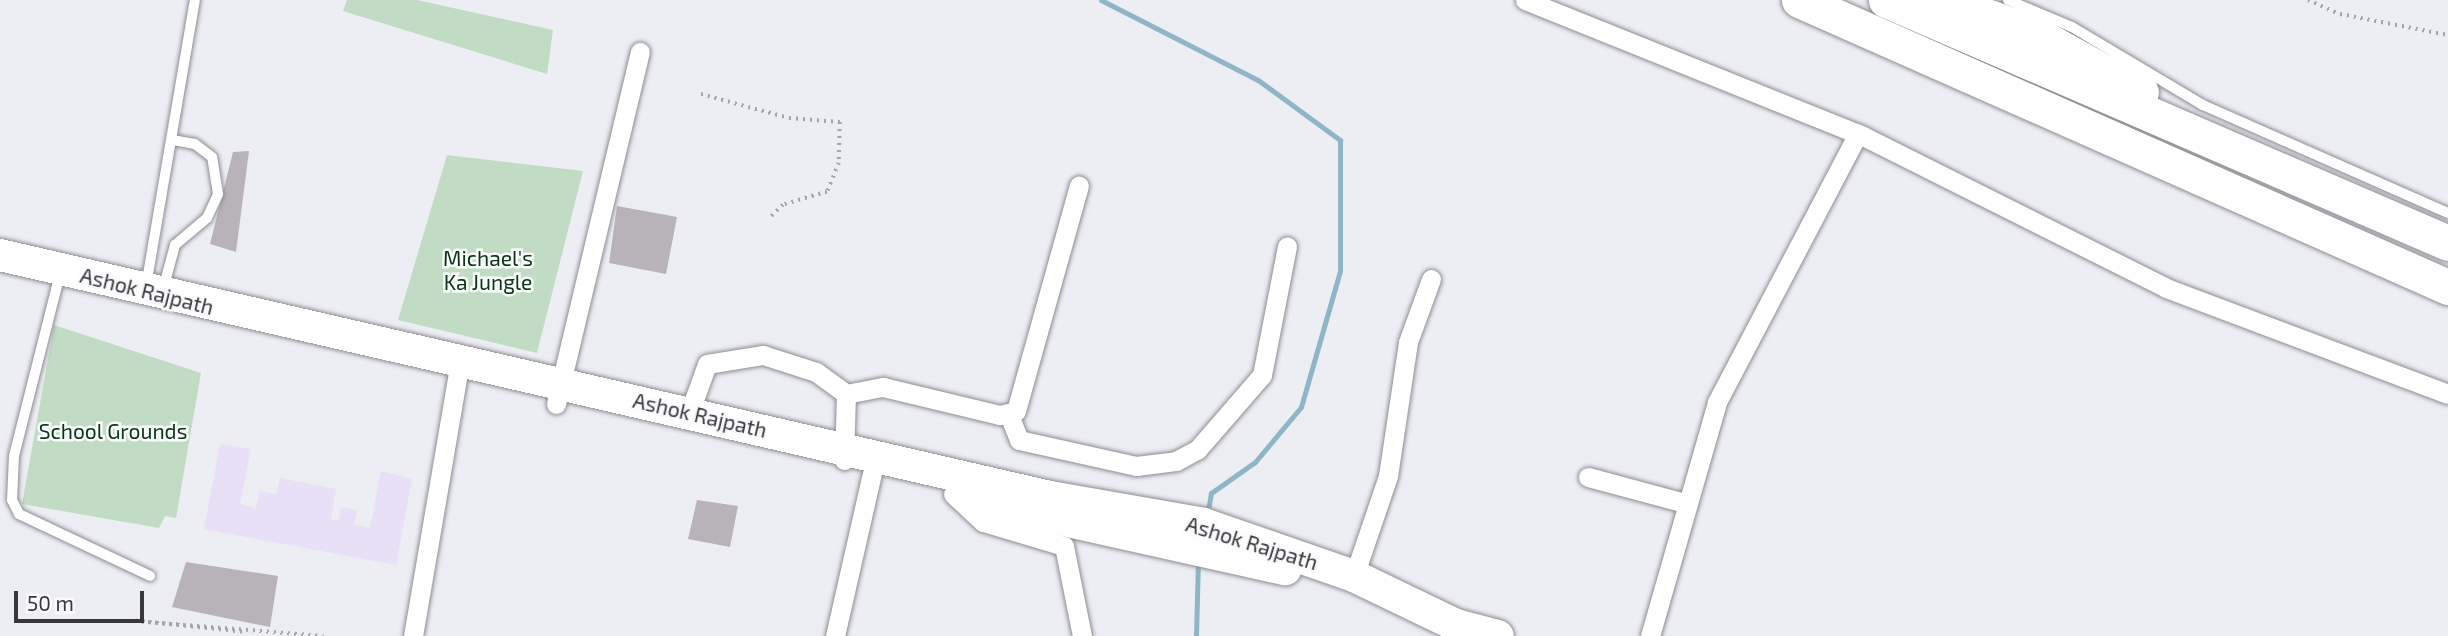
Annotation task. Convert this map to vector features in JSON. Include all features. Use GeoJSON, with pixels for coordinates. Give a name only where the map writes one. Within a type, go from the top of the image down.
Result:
{"type":"FeatureCollection","features":[{"type":"Feature","properties":{"kind":"highway"},"geometry":{"type":"LineString","coordinates":[[1799,0],[2039,105],[2106,153],[2181,195],[2401,267],[2448,287]]}},
{"type":"Feature","properties":{"kind":"highway"},"geometry":{"type":"LineString","coordinates":[[1886,0],[2448,243]]}},
{"type":"Feature","properties":{"kind":"highway"},"geometry":{"type":"LineString","coordinates":[[1941,0],[2091,61],[2198,135]]}},
{"type":"Feature","properties":{"kind":"main road","name":"Ashok Rajpath"},"geometry":{"type":"LineString","coordinates":[[0,255],[58,280],[458,373],[790,444],[1108,522]]}},
{"type":"Feature","properties":{"kind":"main road","name":"Ashok Rajpath"},"geometry":{"type":"LineString","coordinates":[[0,276],[153,292],[458,373]]}},
{"type":"Feature","properties":{"kind":"main road","name":"Ashok Rajpath"},"geometry":{"type":"LineString","coordinates":[[559,395],[690,411],[790,444]]}},
{"type":"Feature","properties":{"kind":"main road","name":"Ashok Rajpath"},"geometry":{"type":"LineString","coordinates":[[866,464],[953,494],[1266,554],[1354,576],[1456,625],[1498,636]]}},
{"type":"Feature","properties":{"kind":"main road","name":"Ashok Rajpath"},"geometry":{"type":"LineString","coordinates":[[1266,554],[1351,590],[1393,596]]}},
{"type":"Feature","properties":{"kind":"street"},"geometry":{"type":"LineString","coordinates":[[1525,0],[1857,134],[2166,288],[2448,394]]}},
{"type":"Feature","properties":{"kind":"street"},"geometry":{"type":"LineString","coordinates":[[559,395],[640,52]]}},
{"type":"Feature","properties":{"kind":"street"},"geometry":{"type":"LineString","coordinates":[[1650,636],[1685,503],[1717,402],[1857,134]]}},
{"type":"Feature","properties":{"kind":"street"},"geometry":{"type":"LineString","coordinates":[[846,394],[883,387],[1009,415],[1016,411],[1079,186]]}},
{"type":"Feature","properties":{"kind":"street"},"geometry":{"type":"LineString","coordinates":[[1009,415],[1019,440],[1136,466],[1156,466],[1197,450],[1262,375],[1287,246]]}},
{"type":"Feature","properties":{"kind":"street"},"geometry":{"type":"LineString","coordinates":[[1354,576],[1388,476],[1408,342],[1431,279]]}},
{"type":"Feature","properties":{"kind":"street"},"geometry":{"type":"LineString","coordinates":[[690,411],[707,364],[763,355],[816,372],[846,394],[866,464],[835,636]]}},
{"type":"Feature","properties":{"kind":"street"},"geometry":{"type":"LineString","coordinates":[[413,636],[458,373]]}},
{"type":"Feature","properties":{"kind":"street"},"geometry":{"type":"LineString","coordinates":[[1588,477],[1685,503]]}},
{"type":"Feature","properties":{"kind":"street"},"geometry":{"type":"LineString","coordinates":[[953,494],[982,522],[1064,545],[1082,636]]}},
{"type":"Feature","properties":{"kind":"lane"},"geometry":{"type":"LineString","coordinates":[[153,292],[195,0]]}},
{"type":"Feature","properties":{"kind":"lane"},"geometry":{"type":"LineString","coordinates":[[2008,0],[2072,27],[2203,105],[2448,213]]}},
{"type":"Feature","properties":{"kind":"lane"},"geometry":{"type":"LineString","coordinates":[[153,292],[175,245],[207,218],[218,194],[212,157],[173,140]]}},
{"type":"Feature","properties":{"kind":"lane"},"geometry":{"type":"LineString","coordinates":[[58,280],[14,456],[12,500],[19,514],[150,576]]}},
{"type":"Feature","properties":{"kind":"path"},"geometry":{"type":"LineString","coordinates":[[2308,0],[2340,14],[2448,35]]}},
{"type":"Feature","properties":{"kind":"path"},"geometry":{"type":"LineString","coordinates":[[701,94],[789,118],[832,118],[843,127],[827,192],[783,205],[771,217]]}},
{"type":"Feature","properties":{"kind":"path"},"geometry":{"type":"LineString","coordinates":[[242,632],[134,621],[323,636]]}},
{"type":"Feature","properties":{"kind":"shaded area"},"geometry":{"type":"Polygon","coordinates":[[[220,444],[251,449],[240,504],[256,508],[260,491],[276,494],[280,478],[336,489],[331,520],[338,521],[341,507],[357,510],[354,524],[370,528],[381,471],[412,479],[396,565],[204,529],[220,444]]]}},
{"type":"Feature","properties":{"kind":"green space"},"geometry":{"type":"Polygon","coordinates":[[[347,0],[417,0],[553,30],[547,74],[343,11],[347,0]]]}},
{"type":"Feature","properties":{"kind":"green space","name":"Michael's Ka Jungle"},"geometry":{"type":"Polygon","coordinates":[[[447,155],[583,171],[537,353],[398,320],[447,155]]]}},
{"type":"Feature","properties":{"kind":"green space","name":"School Grounds"},"geometry":{"type":"Polygon","coordinates":[[[54,325],[201,373],[176,518],[165,516],[159,528],[22,504],[54,325]]]}},
{"type":"Feature","properties":{"kind":"building"},"geometry":{"type":"Polygon","coordinates":[[[249,151],[236,252],[210,244],[233,152],[249,151]]]}},
{"type":"Feature","properties":{"kind":"building"},"geometry":{"type":"Polygon","coordinates":[[[617,206],[677,217],[666,274],[609,263],[617,206]]]}},
{"type":"Feature","properties":{"kind":"building"},"geometry":{"type":"Polygon","coordinates":[[[697,500],[738,506],[730,547],[688,539],[697,500]]]}},
{"type":"Feature","properties":{"kind":"building"},"geometry":{"type":"Polygon","coordinates":[[[186,562],[278,576],[270,627],[172,607],[186,562]]]}},
{"type":"Feature","properties":{"kind":"waterway"},"geometry":{"type":"LineString","coordinates":[[1101,0],[1258,80],[1340,140],[1340,271],[1301,407],[1255,462],[1211,493],[1207,515]]}},
{"type":"Feature","properties":{"kind":"waterway"},"geometry":{"type":"LineString","coordinates":[[1196,636],[1198,559]]}}]}
